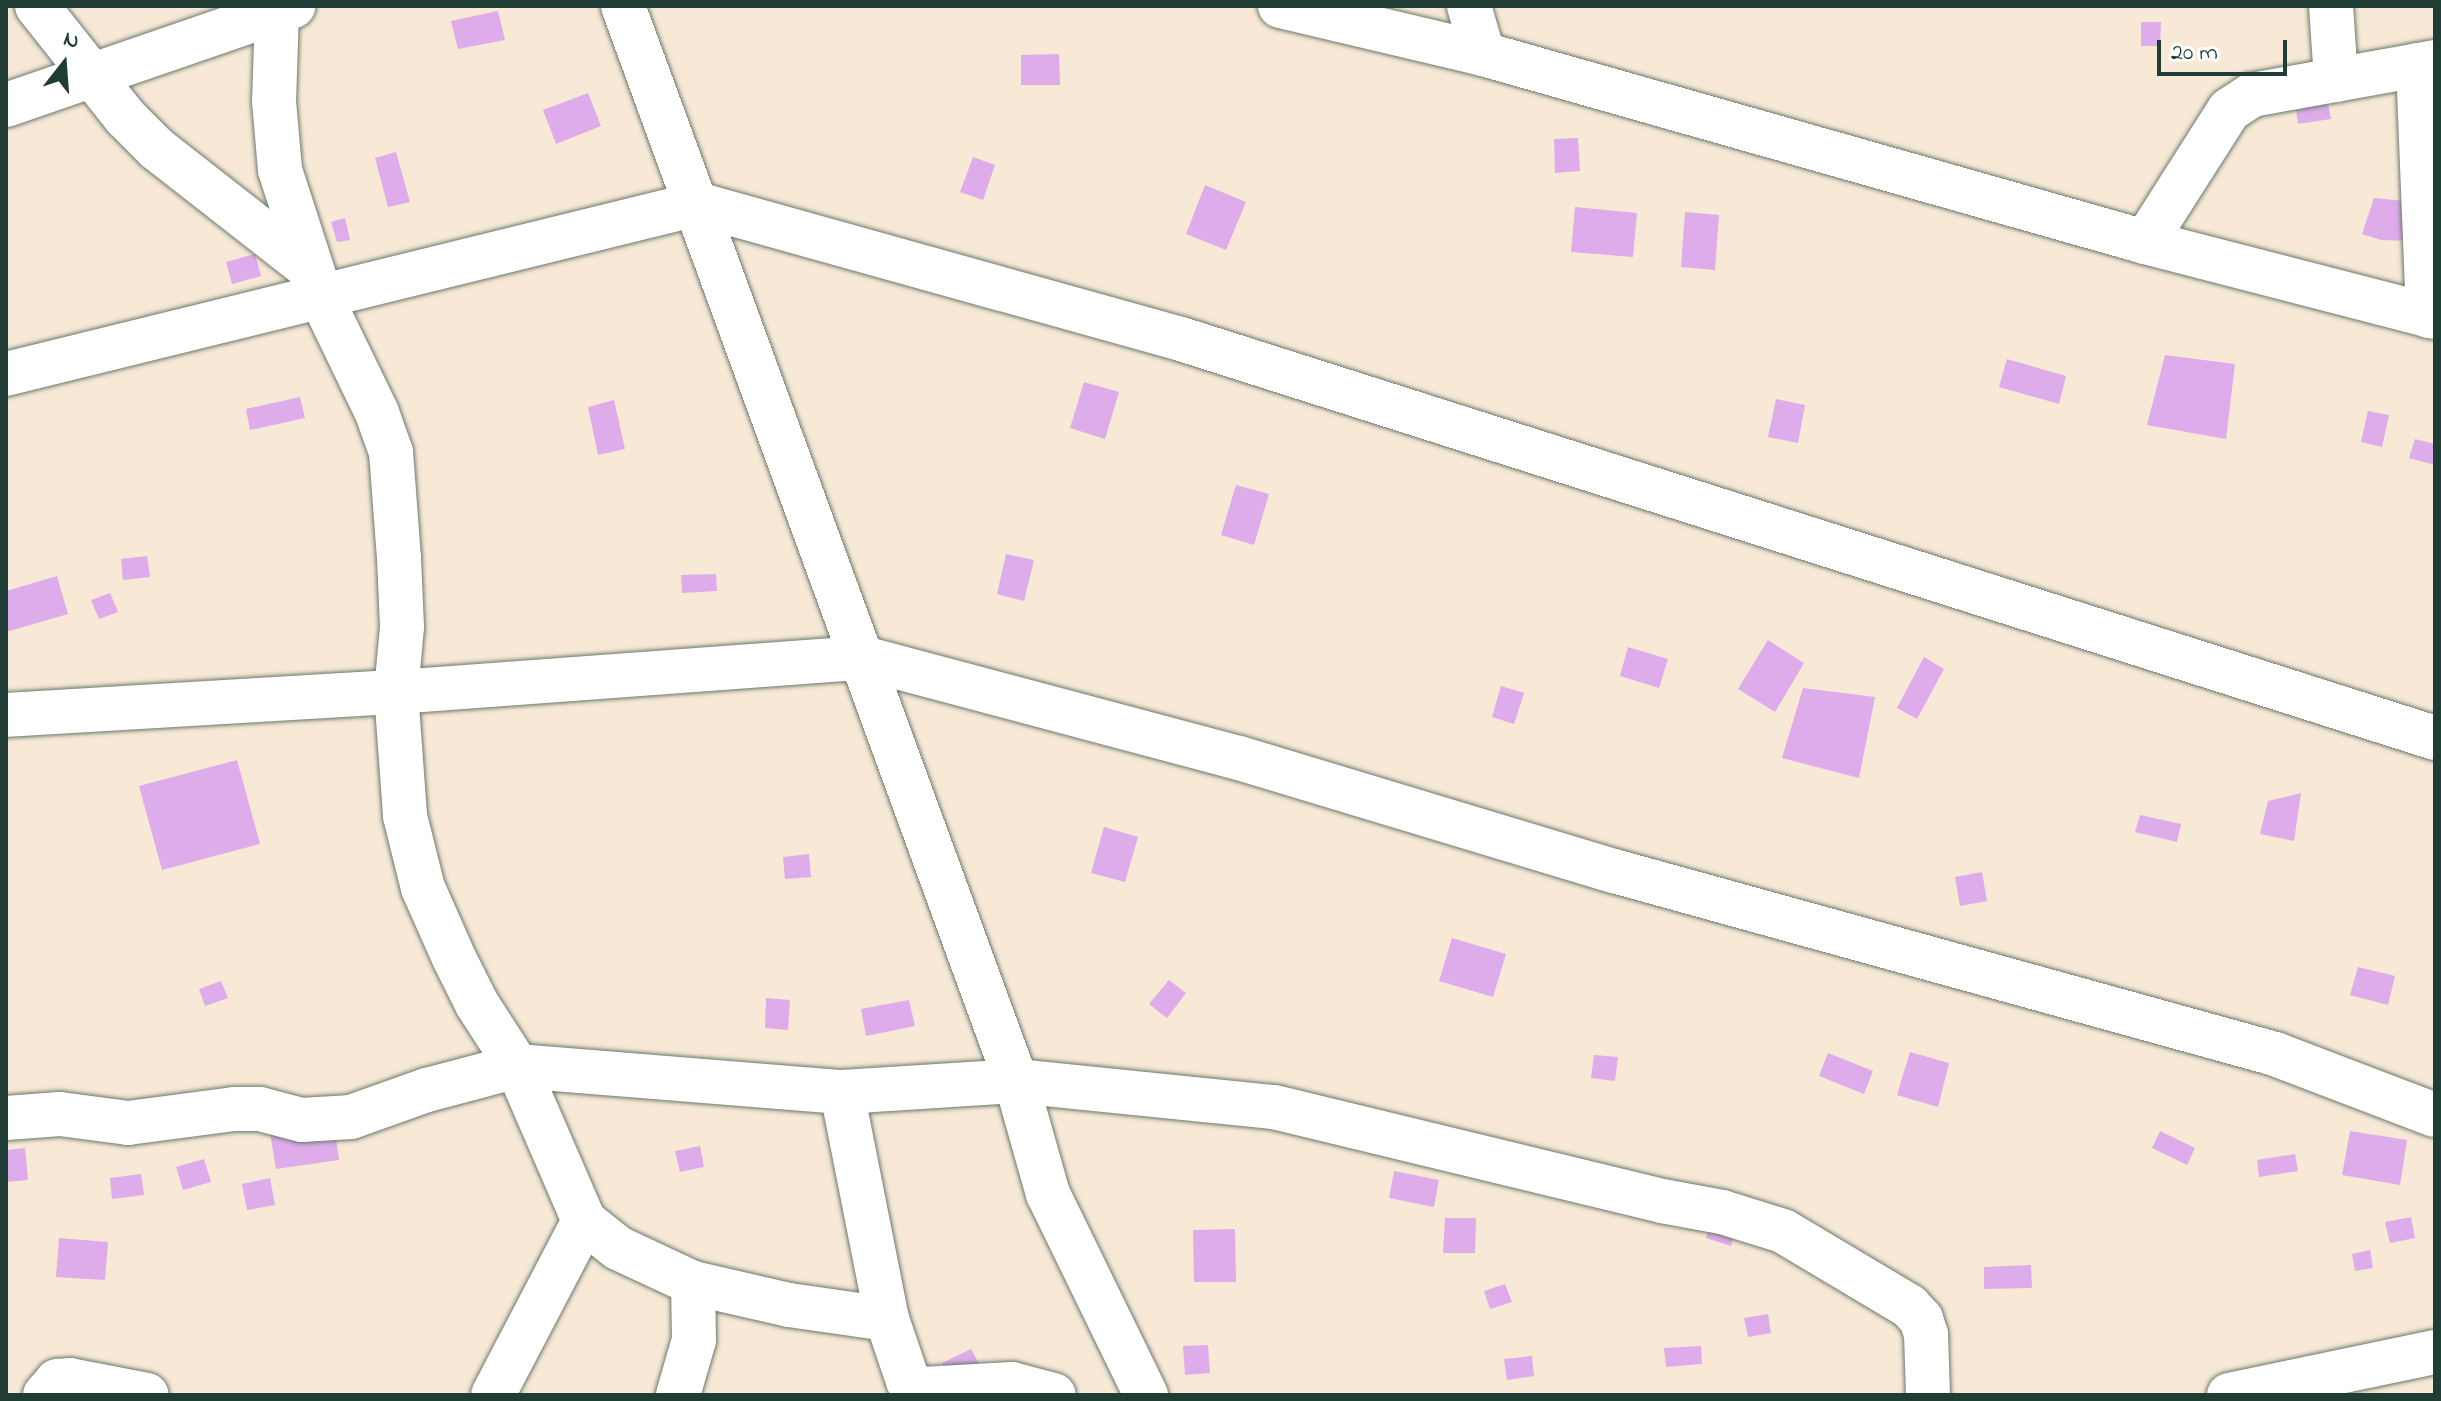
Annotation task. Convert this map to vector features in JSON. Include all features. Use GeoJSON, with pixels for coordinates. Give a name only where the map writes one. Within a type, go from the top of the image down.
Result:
{"type":"FeatureCollection","features":[{"type":"Feature","properties":{"kind":"street"},"geometry":{"type":"LineString","coordinates":[[37,6],[90,75],[157,149],[316,283]]}},
{"type":"Feature","properties":{"kind":"street"},"geometry":{"type":"LineString","coordinates":[[623,6],[1016,1081],[1048,1194],[1146,1395]]}},
{"type":"Feature","properties":{"kind":"street"},"geometry":{"type":"LineString","coordinates":[[1280,6],[1483,54],[2145,242],[2432,316],[2426,64],[2252,95],[2229,110],[2145,242]]}},
{"type":"Feature","properties":{"kind":"street"},"geometry":{"type":"LineString","coordinates":[[1469,6],[1483,54]]}},
{"type":"Feature","properties":{"kind":"street"},"geometry":{"type":"LineString","coordinates":[[2331,6],[2336,80]]}},
{"type":"Feature","properties":{"kind":"street"},"geometry":{"type":"LineString","coordinates":[[6,105],[285,9],[274,101],[280,170],[316,283],[377,413],[391,452],[402,627],[396,692],[405,816],[423,888],[477,1004],[517,1066],[584,1221],[618,1248],[693,1283],[789,1305],[887,1319]]}},
{"type":"Feature","properties":{"kind":"street"},"geometry":{"type":"LineString","coordinates":[[6,374],[316,283],[697,204],[1181,339],[2435,738]]}},
{"type":"Feature","properties":{"kind":"street"},"geometry":{"type":"LineString","coordinates":[[6,715],[396,692],[863,658],[1239,758],[1614,871],[2275,1054],[2435,1115]]}},
{"type":"Feature","properties":{"kind":"street"},"geometry":{"type":"LineString","coordinates":[[6,1118],[60,1114],[128,1123],[234,1109],[260,1109],[302,1120],[351,1117],[427,1090],[517,1066],[842,1092],[1016,1081],[1274,1107],[1662,1201],[1722,1212],[1783,1231],[1909,1306],[1921,1319],[1926,1334],[1928,1395]]}},
{"type":"Feature","properties":{"kind":"street"},"geometry":{"type":"LineString","coordinates":[[842,1092],[887,1319],[908,1381],[914,1387],[1012,1384],[1054,1395]]}},
{"type":"Feature","properties":{"kind":"street"},"geometry":{"type":"LineString","coordinates":[[493,1395],[584,1221]]}},
{"type":"Feature","properties":{"kind":"street"},"geometry":{"type":"LineString","coordinates":[[678,1395],[694,1340],[693,1283]]}},
{"type":"Feature","properties":{"kind":"street"},"geometry":{"type":"LineString","coordinates":[[2229,1395],[2435,1352]]}},
{"type":"Feature","properties":{"kind":"street"},"geometry":{"type":"LineString","coordinates":[[45,1395],[57,1381],[70,1380],[147,1395]]}},
{"type":"Feature","properties":{"kind":"building"},"geometry":{"type":"Polygon","coordinates":[[[498,11],[505,40],[458,49],[451,21],[498,11]]]}},
{"type":"Feature","properties":{"kind":"building"},"geometry":{"type":"Polygon","coordinates":[[[2141,22],[2161,22],[2160,46],[2141,46],[2141,22]]]}},
{"type":"Feature","properties":{"kind":"building"},"geometry":{"type":"Polygon","coordinates":[[[1059,54],[1060,85],[1021,85],[1021,55],[1059,54]]]}},
{"type":"Feature","properties":{"kind":"building"},"geometry":{"type":"Polygon","coordinates":[[[588,93],[601,126],[556,144],[543,110],[588,93]]]}},
{"type":"Feature","properties":{"kind":"building"},"geometry":{"type":"Polygon","coordinates":[[[2327,98],[2331,119],[2298,124],[2295,102],[2327,98]]]}},
{"type":"Feature","properties":{"kind":"building"},"geometry":{"type":"Polygon","coordinates":[[[1578,138],[1580,171],[1555,173],[1554,139],[1578,138]]]}},
{"type":"Feature","properties":{"kind":"building"},"geometry":{"type":"Polygon","coordinates":[[[396,152],[410,202],[388,207],[375,158],[396,152]]]}},
{"type":"Feature","properties":{"kind":"building"},"geometry":{"type":"Polygon","coordinates":[[[973,157],[995,165],[983,200],[960,192],[973,157]]]}},
{"type":"Feature","properties":{"kind":"building"},"geometry":{"type":"Polygon","coordinates":[[[1205,185],[1246,202],[1226,250],[1186,234],[1205,185]]]}},
{"type":"Feature","properties":{"kind":"building"},"geometry":{"type":"Polygon","coordinates":[[[2374,198],[2404,201],[2410,241],[2381,240],[2362,234],[2374,198]]]}},
{"type":"Feature","properties":{"kind":"building"},"geometry":{"type":"Polygon","coordinates":[[[1575,207],[1637,213],[1633,257],[1571,252],[1575,207]]]}},
{"type":"Feature","properties":{"kind":"building"},"geometry":{"type":"Polygon","coordinates":[[[1685,212],[1719,215],[1715,270],[1681,267],[1685,212]]]}},
{"type":"Feature","properties":{"kind":"building"},"geometry":{"type":"Polygon","coordinates":[[[345,218],[350,240],[337,242],[331,222],[345,218]]]}},
{"type":"Feature","properties":{"kind":"building"},"geometry":{"type":"Polygon","coordinates":[[[255,254],[261,276],[232,284],[226,262],[255,254]]]}},
{"type":"Feature","properties":{"kind":"building"},"geometry":{"type":"Polygon","coordinates":[[[2165,355],[2235,364],[2226,439],[2147,425],[2165,355]]]}},
{"type":"Feature","properties":{"kind":"building"},"geometry":{"type":"Polygon","coordinates":[[[2007,359],[2066,376],[2059,404],[1999,387],[2007,359]]]}},
{"type":"Feature","properties":{"kind":"building"},"geometry":{"type":"Polygon","coordinates":[[[1084,382],[1119,392],[1105,439],[1070,428],[1084,382]]]}},
{"type":"Feature","properties":{"kind":"building"},"geometry":{"type":"Polygon","coordinates":[[[300,397],[305,418],[250,430],[246,409],[300,397]]]}},
{"type":"Feature","properties":{"kind":"building"},"geometry":{"type":"Polygon","coordinates":[[[1776,399],[1805,405],[1798,443],[1768,437],[1776,399]]]}},
{"type":"Feature","properties":{"kind":"building"},"geometry":{"type":"Polygon","coordinates":[[[614,400],[625,449],[598,455],[588,407],[614,400]]]}},
{"type":"Feature","properties":{"kind":"building"},"geometry":{"type":"Polygon","coordinates":[[[2368,411],[2389,415],[2382,447],[2361,442],[2368,411]]]}},
{"type":"Feature","properties":{"kind":"building"},"geometry":{"type":"Polygon","coordinates":[[[2415,439],[2435,444],[2435,465],[2409,458],[2415,439]]]}},
{"type":"Feature","properties":{"kind":"building"},"geometry":{"type":"Polygon","coordinates":[[[1236,485],[1269,494],[1254,545],[1221,535],[1236,485]]]}},
{"type":"Feature","properties":{"kind":"building"},"geometry":{"type":"Polygon","coordinates":[[[1006,554],[1034,560],[1024,601],[997,594],[1006,554]]]}},
{"type":"Feature","properties":{"kind":"building"},"geometry":{"type":"Polygon","coordinates":[[[147,556],[150,577],[123,580],[121,559],[147,556]]]}},
{"type":"Feature","properties":{"kind":"building"},"geometry":{"type":"Polygon","coordinates":[[[716,574],[717,591],[682,593],[681,575],[716,574]]]}},
{"type":"Feature","properties":{"kind":"building"},"geometry":{"type":"Polygon","coordinates":[[[57,576],[68,614],[6,632],[6,591],[57,576]]]}},
{"type":"Feature","properties":{"kind":"building"},"geometry":{"type":"Polygon","coordinates":[[[110,593],[118,612],[99,619],[91,600],[110,593]]]}},
{"type":"Feature","properties":{"kind":"building"},"geometry":{"type":"Polygon","coordinates":[[[1768,640],[1804,663],[1775,712],[1738,689],[1768,640]]]}},
{"type":"Feature","properties":{"kind":"building"},"geometry":{"type":"Polygon","coordinates":[[[1628,647],[1668,659],[1659,688],[1620,676],[1628,647]]]}},
{"type":"Feature","properties":{"kind":"building"},"geometry":{"type":"Polygon","coordinates":[[[1924,657],[1944,669],[1917,719],[1897,708],[1924,657]]]}},
{"type":"Feature","properties":{"kind":"building"},"geometry":{"type":"Polygon","coordinates":[[[1501,686],[1524,693],[1514,724],[1492,717],[1501,686]]]}},
{"type":"Feature","properties":{"kind":"building"},"geometry":{"type":"Polygon","coordinates":[[[1803,688],[1875,697],[1859,778],[1782,758],[1803,688]]]}},
{"type":"Feature","properties":{"kind":"building"},"geometry":{"type":"Polygon","coordinates":[[[237,760],[260,844],[162,870],[139,786],[237,760]]]}},
{"type":"Feature","properties":{"kind":"building"},"geometry":{"type":"Polygon","coordinates":[[[2301,793],[2294,841],[2260,834],[2268,801],[2301,793]]]}},
{"type":"Feature","properties":{"kind":"building"},"geometry":{"type":"Polygon","coordinates":[[[2140,815],[2181,824],[2177,842],[2135,832],[2140,815]]]}},
{"type":"Feature","properties":{"kind":"building"},"geometry":{"type":"Polygon","coordinates":[[[1104,827],[1138,837],[1125,882],[1091,873],[1104,827]]]}},
{"type":"Feature","properties":{"kind":"building"},"geometry":{"type":"Polygon","coordinates":[[[809,854],[811,877],[785,879],[783,857],[809,854]]]}},
{"type":"Feature","properties":{"kind":"building"},"geometry":{"type":"Polygon","coordinates":[[[1982,872],[1987,901],[1960,906],[1955,877],[1982,872]]]}},
{"type":"Feature","properties":{"kind":"building"},"geometry":{"type":"Polygon","coordinates":[[[1452,938],[1506,954],[1493,997],[1439,981],[1452,938]]]}},
{"type":"Feature","properties":{"kind":"building"},"geometry":{"type":"Polygon","coordinates":[[[2358,967],[2395,976],[2388,1005],[2350,995],[2358,967]]]}},
{"type":"Feature","properties":{"kind":"building"},"geometry":{"type":"Polygon","coordinates":[[[1169,980],[1186,993],[1167,1018],[1149,1004],[1169,980]]]}},
{"type":"Feature","properties":{"kind":"building"},"geometry":{"type":"Polygon","coordinates":[[[221,981],[228,998],[205,1006],[199,989],[221,981]]]}},
{"type":"Feature","properties":{"kind":"building"},"geometry":{"type":"Polygon","coordinates":[[[766,998],[790,1000],[788,1030],[765,1028],[766,998]]]}},
{"type":"Feature","properties":{"kind":"building"},"geometry":{"type":"Polygon","coordinates":[[[909,1000],[915,1026],[866,1036],[861,1009],[909,1000]]]}},
{"type":"Feature","properties":{"kind":"building"},"geometry":{"type":"Polygon","coordinates":[[[1910,1052],[1949,1063],[1938,1107],[1897,1095],[1910,1052]]]}},
{"type":"Feature","properties":{"kind":"building"},"geometry":{"type":"Polygon","coordinates":[[[1828,1053],[1873,1071],[1864,1094],[1819,1076],[1828,1053]]]}},
{"type":"Feature","properties":{"kind":"building"},"geometry":{"type":"Polygon","coordinates":[[[1594,1055],[1618,1057],[1615,1081],[1591,1078],[1594,1055]]]}},
{"type":"Feature","properties":{"kind":"building"},"geometry":{"type":"Polygon","coordinates":[[[334,1124],[339,1160],[276,1169],[270,1133],[334,1124]]]}},
{"type":"Feature","properties":{"kind":"building"},"geometry":{"type":"Polygon","coordinates":[[[2160,1131],[2195,1148],[2187,1165],[2152,1148],[2160,1131]]]}},
{"type":"Feature","properties":{"kind":"building"},"geometry":{"type":"Polygon","coordinates":[[[2350,1131],[2407,1140],[2400,1185],[2342,1175],[2350,1131]]]}},
{"type":"Feature","properties":{"kind":"building"},"geometry":{"type":"Polygon","coordinates":[[[700,1146],[704,1167],[680,1172],[675,1151],[700,1146]]]}},
{"type":"Feature","properties":{"kind":"building"},"geometry":{"type":"Polygon","coordinates":[[[25,1148],[28,1180],[6,1182],[6,1150],[25,1148]]]}},
{"type":"Feature","properties":{"kind":"building"},"geometry":{"type":"Polygon","coordinates":[[[2295,1154],[2298,1171],[2259,1177],[2257,1160],[2295,1154]]]}},
{"type":"Feature","properties":{"kind":"building"},"geometry":{"type":"Polygon","coordinates":[[[204,1159],[211,1182],[183,1190],[176,1167],[204,1159]]]}},
{"type":"Feature","properties":{"kind":"building"},"geometry":{"type":"Polygon","coordinates":[[[1394,1171],[1439,1180],[1434,1207],[1389,1198],[1394,1171]]]}},
{"type":"Feature","properties":{"kind":"building"},"geometry":{"type":"Polygon","coordinates":[[[141,1174],[144,1195],[112,1199],[110,1178],[141,1174]]]}},
{"type":"Feature","properties":{"kind":"building"},"geometry":{"type":"Polygon","coordinates":[[[270,1178],[275,1205],[247,1210],[242,1184],[270,1178]]]}},
{"type":"Feature","properties":{"kind":"building"},"geometry":{"type":"Polygon","coordinates":[[[1713,1215],[1738,1223],[1731,1246],[1706,1238],[1713,1215]]]}},
{"type":"Feature","properties":{"kind":"building"},"geometry":{"type":"Polygon","coordinates":[[[2411,1217],[2415,1238],[2390,1243],[2385,1222],[2411,1217]]]}},
{"type":"Feature","properties":{"kind":"building"},"geometry":{"type":"Polygon","coordinates":[[[1445,1218],[1476,1218],[1475,1253],[1443,1253],[1445,1218]]]}},
{"type":"Feature","properties":{"kind":"building"},"geometry":{"type":"Polygon","coordinates":[[[1235,1229],[1236,1282],[1194,1282],[1193,1230],[1235,1229]]]}},
{"type":"Feature","properties":{"kind":"building"},"geometry":{"type":"Polygon","coordinates":[[[59,1238],[108,1242],[105,1280],[56,1277],[59,1238]]]}},
{"type":"Feature","properties":{"kind":"building"},"geometry":{"type":"Polygon","coordinates":[[[2370,1250],[2373,1268],[2355,1271],[2352,1254],[2370,1250]]]}},
{"type":"Feature","properties":{"kind":"building"},"geometry":{"type":"Polygon","coordinates":[[[2031,1265],[2032,1288],[1984,1289],[1984,1267],[2031,1265]]]}},
{"type":"Feature","properties":{"kind":"building"},"geometry":{"type":"Polygon","coordinates":[[[1505,1284],[1512,1302],[1490,1309],[1484,1291],[1505,1284]]]}},
{"type":"Feature","properties":{"kind":"building"},"geometry":{"type":"Polygon","coordinates":[[[1768,1314],[1771,1333],[1748,1337],[1744,1318],[1768,1314]]]}},
{"type":"Feature","properties":{"kind":"building"},"geometry":{"type":"Polygon","coordinates":[[[1208,1345],[1210,1373],[1185,1375],[1183,1346],[1208,1345]]]}},
{"type":"Feature","properties":{"kind":"building"},"geometry":{"type":"Polygon","coordinates":[[[1701,1346],[1702,1364],[1666,1367],[1664,1348],[1701,1346]]]}},
{"type":"Feature","properties":{"kind":"building"},"geometry":{"type":"Polygon","coordinates":[[[971,1349],[981,1367],[952,1382],[942,1363],[971,1349]]]}},
{"type":"Feature","properties":{"kind":"building"},"geometry":{"type":"Polygon","coordinates":[[[1532,1356],[1534,1376],[1507,1380],[1504,1359],[1532,1356]]]}}]}
